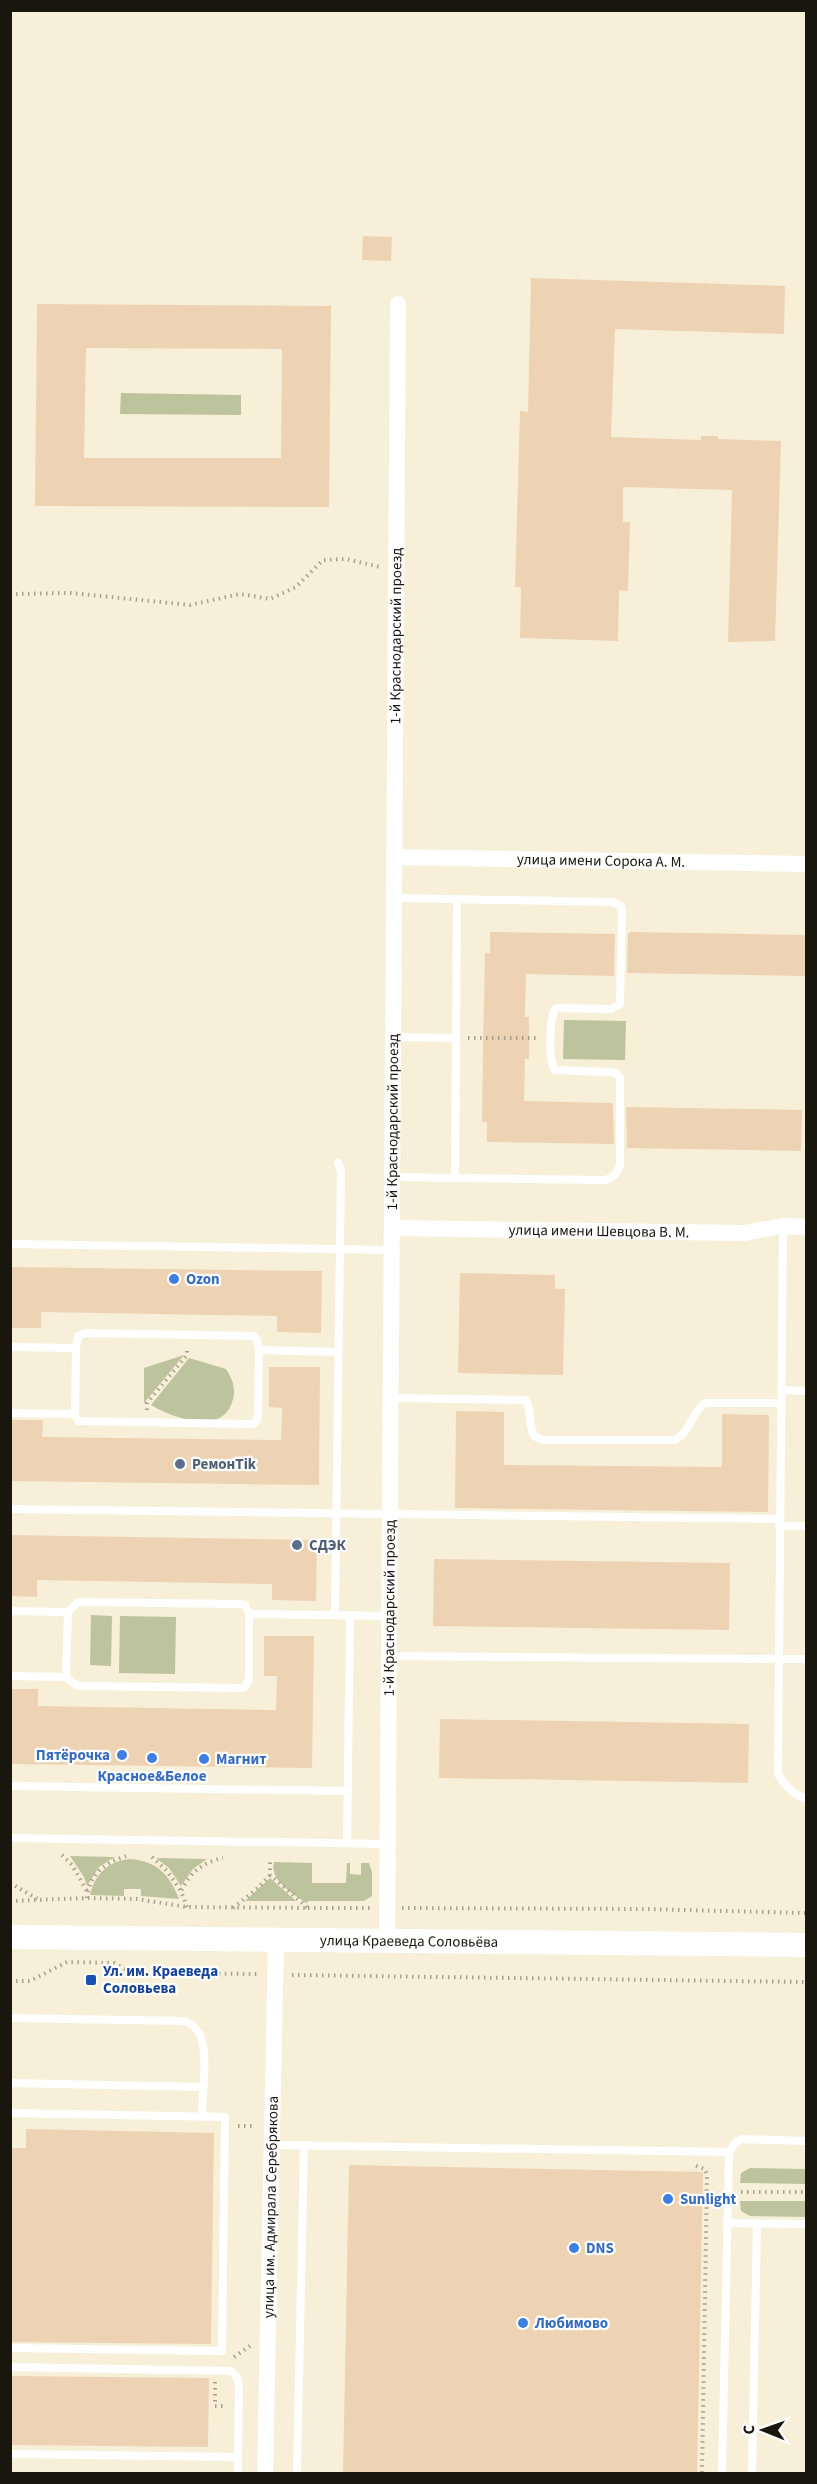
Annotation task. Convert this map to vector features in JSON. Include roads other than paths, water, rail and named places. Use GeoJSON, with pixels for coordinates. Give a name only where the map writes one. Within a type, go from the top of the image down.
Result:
{"type":"FeatureCollection","features":[{"type":"Feature","properties":{"kind":"main road","name":"улица Краеведа Соловьёва"},"geometry":{"type":"LineString","coordinates":[[10,1937],[807,1945]]}},
{"type":"Feature","properties":{"kind":"street","name":"1-й Краснодарский проезд"},"geometry":{"type":"LineString","coordinates":[[387,1941],[398,304]]}},
{"type":"Feature","properties":{"kind":"street","name":"улица имени Сорока А. М."},"geometry":{"type":"LineString","coordinates":[[394,858],[807,864]]}},
{"type":"Feature","properties":{"kind":"street","name":"улица имени Шевцова В. М."},"geometry":{"type":"LineString","coordinates":[[392,1228],[744,1233],[783,1226],[807,1227]]}},
{"type":"Feature","properties":{"kind":"street","name":"улица им. Адмирала Серебрякова"},"geometry":{"type":"LineString","coordinates":[[265,2474],[274,2145],[276,1940]]}},
{"type":"Feature","properties":{"kind":"lane"},"geometry":{"type":"LineString","coordinates":[[392,1177],[604,1180],[611,1179],[620,1166],[620,1078],[616,1073],[610,1072],[555,1070],[550,1061],[551,1017],[556,1008],[610,1009],[620,1004],[621,906],[612,902],[394,898]]}},
{"type":"Feature","properties":{"kind":"lane"},"geometry":{"type":"LineString","coordinates":[[455,1178],[457,899]]}},
{"type":"Feature","properties":{"kind":"lane"},"geometry":{"type":"LineString","coordinates":[[393,1037],[456,1038]]}},
{"type":"Feature","properties":{"kind":"lane"},"geometry":{"type":"LineString","coordinates":[[334,1615],[341,1172],[338,1163]]}},
{"type":"Feature","properties":{"kind":"lane"},"geometry":{"type":"LineString","coordinates":[[783,1226],[778,1774],[785,1786],[807,1799]]}},
{"type":"Feature","properties":{"kind":"lane"},"geometry":{"type":"LineString","coordinates":[[10,1244],[392,1250]]}},
{"type":"Feature","properties":{"kind":"lane"},"geometry":{"type":"LineString","coordinates":[[86,1333],[254,1336],[259,1350],[257,1420],[253,1424],[78,1421],[75,1414],[76,1348],[78,1336],[86,1333]]}},
{"type":"Feature","properties":{"kind":"lane"},"geometry":{"type":"LineString","coordinates":[[10,1347],[76,1348]]}},
{"type":"Feature","properties":{"kind":"lane"},"geometry":{"type":"LineString","coordinates":[[259,1350],[338,1352]]}},
{"type":"Feature","properties":{"kind":"lane"},"geometry":{"type":"LineString","coordinates":[[781,1390],[807,1391]]}},
{"type":"Feature","properties":{"kind":"lane"},"geometry":{"type":"LineString","coordinates":[[391,1398],[525,1400],[529,1408],[530,1426],[534,1436],[543,1440],[675,1440],[684,1435],[697,1409],[705,1403],[781,1403]]}},
{"type":"Feature","properties":{"kind":"lane"},"geometry":{"type":"LineString","coordinates":[[10,1413],[75,1414]]}},
{"type":"Feature","properties":{"kind":"lane"},"geometry":{"type":"LineString","coordinates":[[10,1509],[390,1514],[779,1523],[807,1526]]}},
{"type":"Feature","properties":{"kind":"lane"},"geometry":{"type":"LineString","coordinates":[[10,1676],[66,1677],[81,1686],[244,1688],[249,1679],[249,1614],[245,1605],[240,1604],[78,1602],[68,1612],[66,1677]]}},
{"type":"Feature","properties":{"kind":"lane"},"geometry":{"type":"LineString","coordinates":[[10,1611],[68,1612]]}},
{"type":"Feature","properties":{"kind":"lane"},"geometry":{"type":"LineString","coordinates":[[249,1614],[389,1616]]}},
{"type":"Feature","properties":{"kind":"lane"},"geometry":{"type":"LineString","coordinates":[[347,1843],[350,1615]]}},
{"type":"Feature","properties":{"kind":"lane"},"geometry":{"type":"LineString","coordinates":[[389,1656],[807,1659]]}},
{"type":"Feature","properties":{"kind":"lane"},"geometry":{"type":"LineString","coordinates":[[10,1786],[348,1791]]}},
{"type":"Feature","properties":{"kind":"lane"},"geometry":{"type":"LineString","coordinates":[[10,1838],[388,1844]]}},
{"type":"Feature","properties":{"kind":"lane"},"geometry":{"type":"LineString","coordinates":[[10,2018],[185,2021],[196,2027],[204,2047],[202,2117]]}},
{"type":"Feature","properties":{"kind":"lane"},"geometry":{"type":"LineString","coordinates":[[10,2083],[202,2087]]}},
{"type":"Feature","properties":{"kind":"lane"},"geometry":{"type":"LineString","coordinates":[[10,2113],[225,2117],[222,2351],[10,2348]]}},
{"type":"Feature","properties":{"kind":"lane"},"geometry":{"type":"LineString","coordinates":[[722,2474],[729,2151],[735,2143],[742,2139],[807,2140]]}},
{"type":"Feature","properties":{"kind":"lane"},"geometry":{"type":"LineString","coordinates":[[274,2145],[729,2151]]}},
{"type":"Feature","properties":{"kind":"lane"},"geometry":{"type":"LineString","coordinates":[[297,2474],[304,2145]]}},
{"type":"Feature","properties":{"kind":"lane"},"geometry":{"type":"LineString","coordinates":[[728,2223],[807,2224]]}},
{"type":"Feature","properties":{"kind":"lane"},"geometry":{"type":"LineString","coordinates":[[752,2474],[757,2224]]}},
{"type":"Feature","properties":{"kind":"lane"},"geometry":{"type":"LineString","coordinates":[[10,2367],[231,2371],[237,2377],[239,2385],[237,2474]]}},
{"type":"Feature","properties":{"kind":"lane"},"geometry":{"type":"LineString","coordinates":[[10,2454],[238,2457]]}},
{"type":"Feature","properties":{"kind":"place","name":"Ozon"},"geometry":{"type":"Point","coordinates":[174,1279]}},
{"type":"Feature","properties":{"kind":"place","name":"РемонTik"},"geometry":{"type":"Point","coordinates":[180,1464]}},
{"type":"Feature","properties":{"kind":"place","name":"СДЭК"},"geometry":{"type":"Point","coordinates":[297,1545]}},
{"type":"Feature","properties":{"kind":"place","name":"Пятёрочка"},"geometry":{"type":"Point","coordinates":[122,1755]}},
{"type":"Feature","properties":{"kind":"place","name":"Красное&Белое"},"geometry":{"type":"Point","coordinates":[152,1758]}},
{"type":"Feature","properties":{"kind":"place","name":"Магнит"},"geometry":{"type":"Point","coordinates":[204,1759]}},
{"type":"Feature","properties":{"kind":"place","name":"Ул. им. Краеведа Соловьева"},"geometry":{"type":"Point","coordinates":[91,1980]}},
{"type":"Feature","properties":{"kind":"place","name":"Sunlight"},"geometry":{"type":"Point","coordinates":[668,2199]}},
{"type":"Feature","properties":{"kind":"place","name":"DNS"},"geometry":{"type":"Point","coordinates":[574,2248]}},
{"type":"Feature","properties":{"kind":"place","name":"Любимово"},"geometry":{"type":"Point","coordinates":[523,2323]}}]}
